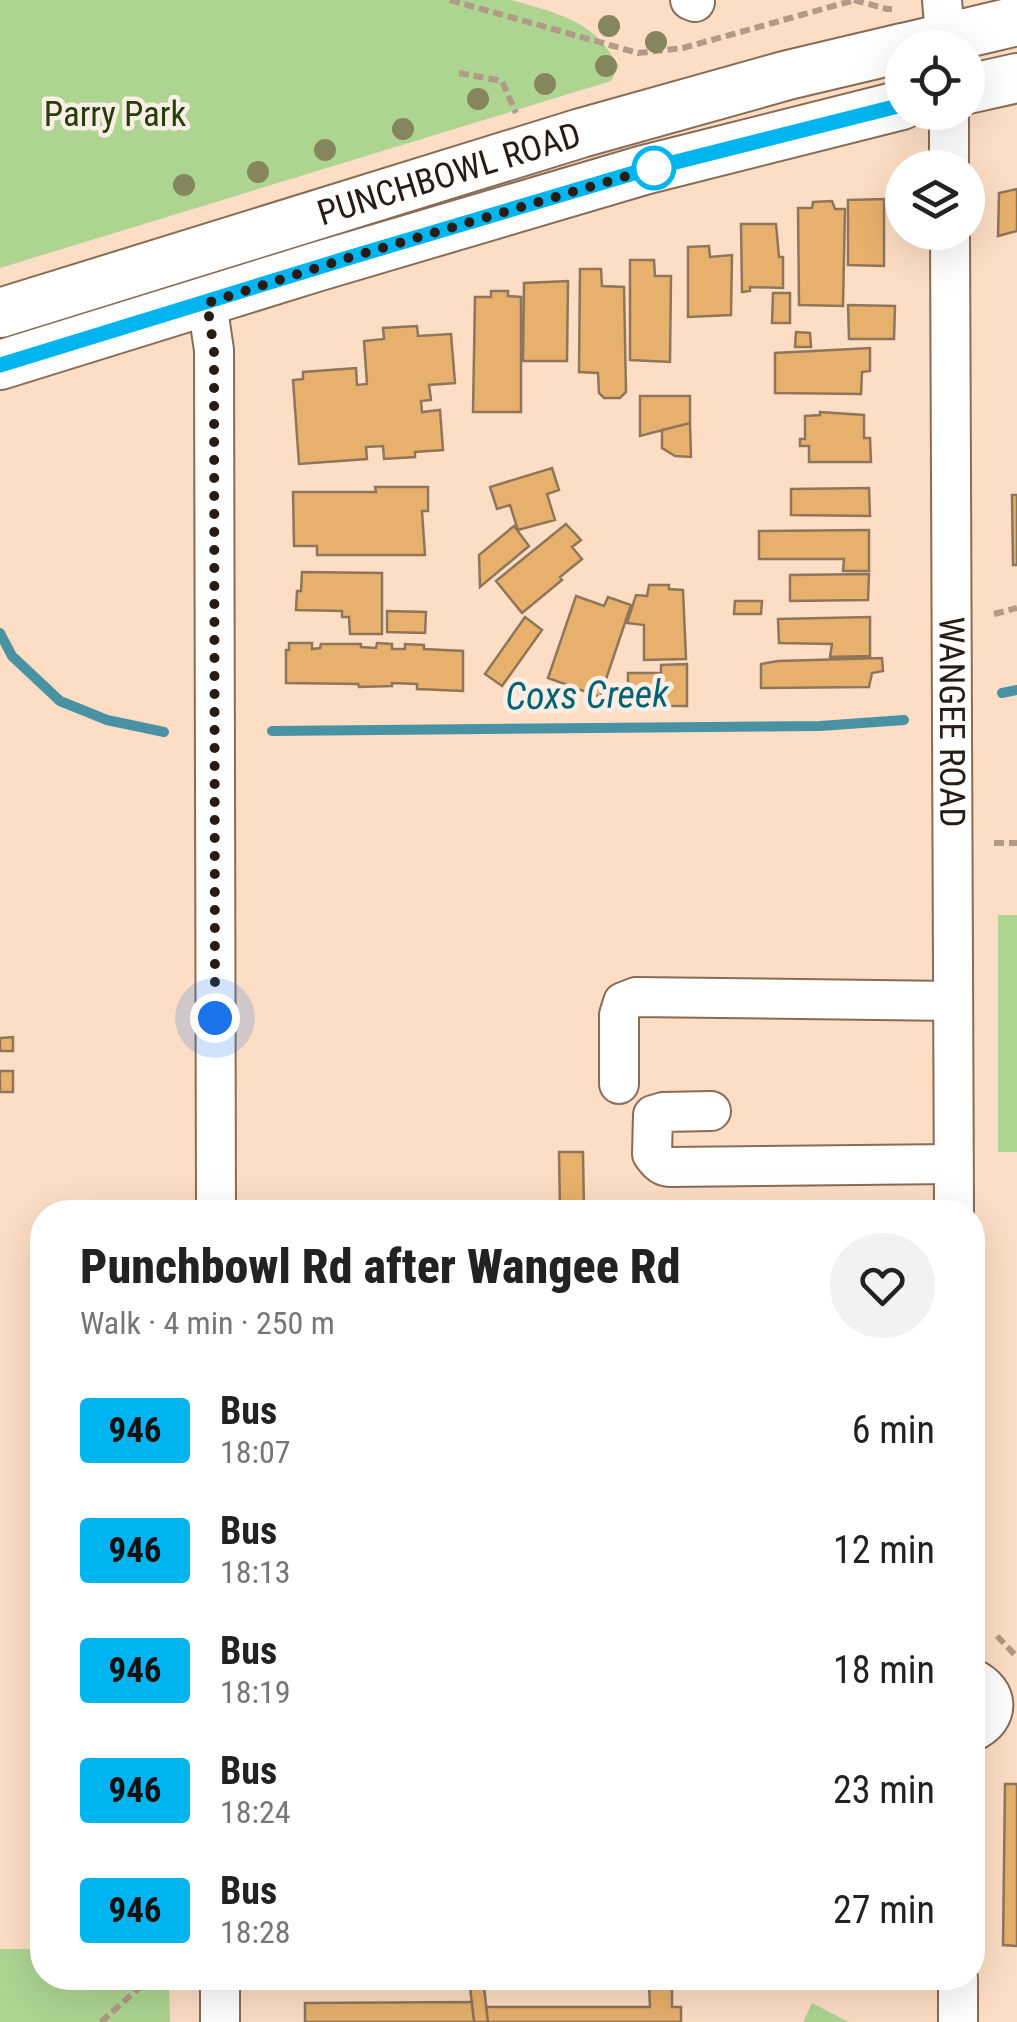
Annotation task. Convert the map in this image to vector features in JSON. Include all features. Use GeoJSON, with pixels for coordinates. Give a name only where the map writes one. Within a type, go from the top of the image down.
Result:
{"type":"FeatureCollection","features":[{"type":"Feature","properties":{"kind":"main road","name":"PUNCHBOWL ROAD"},"geometry":{"type":"LineString","coordinates":[[932,30],[1017,21]]}},
{"type":"Feature","properties":{"kind":"main road","name":"PUNCHBOWL ROAD"},"geometry":{"type":"LineString","coordinates":[[0,313],[885,44]]}},
{"type":"Feature","properties":{"kind":"main road"},"geometry":{"type":"LineString","coordinates":[[985,85],[1017,78]]}},
{"type":"Feature","properties":{"kind":"main road","name":"PUNCHBOWL ROAD"},"geometry":{"type":"LineString","coordinates":[[0,365],[644,170],[885,109]]}},
{"type":"Feature","properties":{"kind":"street","name":"WANGEE ROAD"},"geometry":{"type":"LineString","coordinates":[[950,250],[954,1200]]}},
{"type":"Feature","properties":{"kind":"street"},"geometry":{"type":"LineString","coordinates":[[207,303],[214,350],[216,1200]]}},
{"type":"Feature","properties":{"kind":"street"},"geometry":{"type":"LineString","coordinates":[[619,1084],[619,1015],[624,1002],[636,996],[952,1001]]}},
{"type":"Feature","properties":{"kind":"street"},"geometry":{"type":"LineString","coordinates":[[711,1112],[653,1115],[652,1154],[656,1160],[670,1167],[954,1164]]}},
{"type":"Feature","properties":{"kind":"street"},"geometry":{"type":"LineString","coordinates":[[220,1990],[220,2022]]}},
{"type":"Feature","properties":{"kind":"street"},"geometry":{"type":"LineString","coordinates":[[958,1990],[958,2022]]}},
{"type":"Feature","properties":{"kind":"path"},"geometry":{"type":"LineString","coordinates":[[450,0],[638,53],[683,48],[854,0],[887,10],[921,30]]}},
{"type":"Feature","properties":{"kind":"path"},"geometry":{"type":"LineString","coordinates":[[459,73],[502,81],[532,148]]}},
{"type":"Feature","properties":{"kind":"path"},"geometry":{"type":"LineString","coordinates":[[994,614],[1017,608]]}},
{"type":"Feature","properties":{"kind":"path"},"geometry":{"type":"LineString","coordinates":[[994,843],[1017,843]]}},
{"type":"Feature","properties":{"kind":"path"},"geometry":{"type":"LineString","coordinates":[[997,1636],[1017,1657]]}},
{"type":"Feature","properties":{"kind":"path"},"geometry":{"type":"LineString","coordinates":[[101,2022],[137,1990]]}},
{"type":"Feature","properties":{"kind":"green space","name":"Parry Park"},"geometry":{"type":"Polygon","coordinates":[[[0,0],[512,0],[581,25],[600,40],[619,66],[611,81],[0,268],[0,0]]]}},
{"type":"Feature","properties":{"kind":"green space"},"geometry":{"type":"Polygon","coordinates":[[[998,915],[1017,915],[1017,1152],[998,1152],[998,915]]]}},
{"type":"Feature","properties":{"kind":"green space"},"geometry":{"type":"Polygon","coordinates":[[[0,1949],[30,1949],[30,1990],[169,1990],[170,2022],[0,2022],[0,1949]]]}},
{"type":"Feature","properties":{"kind":"green space"},"geometry":{"type":"Polygon","coordinates":[[[812,2003],[849,2022],[803,2022],[812,2003]]]}},
{"type":"Feature","properties":{"kind":"building"},"geometry":{"type":"Polygon","coordinates":[[[1017,189],[1017,231],[998,236],[999,193],[1017,189]]]}},
{"type":"Feature","properties":{"kind":"building"},"geometry":{"type":"Polygon","coordinates":[[[884,199],[884,266],[848,265],[848,200],[884,199]]]}},
{"type":"Feature","properties":{"kind":"building"},"geometry":{"type":"Polygon","coordinates":[[[832,201],[835,209],[845,209],[843,306],[799,305],[798,208],[832,201]]]}},
{"type":"Feature","properties":{"kind":"building"},"geometry":{"type":"Polygon","coordinates":[[[741,224],[776,224],[779,257],[783,257],[783,288],[750,287],[750,291],[742,292],[741,224]]]}},
{"type":"Feature","properties":{"kind":"building"},"geometry":{"type":"Polygon","coordinates":[[[709,246],[710,257],[732,255],[731,315],[688,317],[688,247],[709,246]]]}},
{"type":"Feature","properties":{"kind":"building"},"geometry":{"type":"Polygon","coordinates":[[[630,260],[654,260],[655,276],[671,276],[670,362],[630,360],[630,260]]]}},
{"type":"Feature","properties":{"kind":"building"},"geometry":{"type":"Polygon","coordinates":[[[580,269],[601,269],[602,286],[624,287],[626,392],[620,398],[604,398],[599,393],[598,373],[579,372],[580,269]]]}},
{"type":"Feature","properties":{"kind":"building"},"geometry":{"type":"Polygon","coordinates":[[[568,281],[567,361],[523,361],[524,283],[568,281]]]}},
{"type":"Feature","properties":{"kind":"building"},"geometry":{"type":"Polygon","coordinates":[[[491,291],[508,291],[508,296],[521,297],[521,412],[473,412],[475,297],[491,297],[491,291]]]}},
{"type":"Feature","properties":{"kind":"building"},"geometry":{"type":"Polygon","coordinates":[[[773,293],[790,293],[790,323],[772,323],[773,293]]]}},
{"type":"Feature","properties":{"kind":"building"},"geometry":{"type":"Polygon","coordinates":[[[848,305],[895,306],[894,339],[849,339],[848,305]]]}},
{"type":"Feature","properties":{"kind":"building"},"geometry":{"type":"Polygon","coordinates":[[[417,326],[418,336],[451,334],[455,383],[429,385],[431,400],[421,401],[422,412],[440,410],[443,450],[384,459],[383,446],[366,447],[367,459],[299,464],[293,380],[303,379],[303,372],[356,368],[357,385],[367,384],[364,341],[384,339],[383,328],[417,326]]]}},
{"type":"Feature","properties":{"kind":"building"},"geometry":{"type":"Polygon","coordinates":[[[796,332],[810,333],[811,347],[795,347],[796,332]]]}},
{"type":"Feature","properties":{"kind":"building"},"geometry":{"type":"Polygon","coordinates":[[[870,348],[870,371],[862,372],[861,394],[775,393],[775,353],[870,348]]]}},
{"type":"Feature","properties":{"kind":"building"},"geometry":{"type":"Polygon","coordinates":[[[640,396],[690,396],[690,423],[640,436],[640,396]]]}},
{"type":"Feature","properties":{"kind":"building"},"geometry":{"type":"Polygon","coordinates":[[[820,412],[864,415],[864,438],[870,438],[871,462],[809,462],[809,446],[800,446],[800,439],[805,439],[805,416],[820,412]]]}},
{"type":"Feature","properties":{"kind":"building"},"geometry":{"type":"Polygon","coordinates":[[[690,423],[691,457],[675,456],[662,448],[662,430],[690,423]]]}},
{"type":"Feature","properties":{"kind":"building"},"geometry":{"type":"Polygon","coordinates":[[[552,468],[559,490],[547,494],[555,520],[518,530],[510,505],[497,509],[490,487],[552,468]]]}},
{"type":"Feature","properties":{"kind":"building"},"geometry":{"type":"Polygon","coordinates":[[[375,487],[428,487],[428,511],[422,511],[425,555],[317,555],[317,546],[294,546],[293,492],[376,492],[375,487]]]}},
{"type":"Feature","properties":{"kind":"building"},"geometry":{"type":"Polygon","coordinates":[[[869,488],[870,516],[791,515],[791,489],[869,488]]]}},
{"type":"Feature","properties":{"kind":"building"},"geometry":{"type":"Polygon","coordinates":[[[1012,495],[1017,495],[1017,565],[1013,565],[1012,495]]]}},
{"type":"Feature","properties":{"kind":"building"},"geometry":{"type":"Polygon","coordinates":[[[566,524],[581,540],[572,547],[582,559],[522,613],[496,581],[566,524]]]}},
{"type":"Feature","properties":{"kind":"building"},"geometry":{"type":"Polygon","coordinates":[[[514,526],[529,546],[480,587],[479,555],[514,526]]]}},
{"type":"Feature","properties":{"kind":"building"},"geometry":{"type":"Polygon","coordinates":[[[869,530],[869,571],[843,571],[844,559],[759,559],[759,531],[869,530]]]}},
{"type":"Feature","properties":{"kind":"building"},"geometry":{"type":"Polygon","coordinates":[[[302,572],[382,573],[382,634],[350,634],[349,617],[342,617],[342,611],[296,610],[302,572]]]}},
{"type":"Feature","properties":{"kind":"building"},"geometry":{"type":"Polygon","coordinates":[[[869,574],[868,600],[790,601],[790,575],[869,574]]]}},
{"type":"Feature","properties":{"kind":"building"},"geometry":{"type":"Polygon","coordinates":[[[649,585],[683,590],[686,659],[644,660],[644,625],[627,623],[636,595],[647,596],[649,585]]]}},
{"type":"Feature","properties":{"kind":"building"},"geometry":{"type":"Polygon","coordinates":[[[576,596],[604,606],[608,597],[631,605],[600,697],[548,678],[576,596]]]}},
{"type":"Feature","properties":{"kind":"building"},"geometry":{"type":"Polygon","coordinates":[[[735,601],[762,601],[761,614],[734,614],[735,601]]]}},
{"type":"Feature","properties":{"kind":"building"},"geometry":{"type":"Polygon","coordinates":[[[387,611],[426,612],[425,633],[387,632],[387,611]]]}},
{"type":"Feature","properties":{"kind":"building"},"geometry":{"type":"Polygon","coordinates":[[[525,617],[542,630],[502,686],[485,674],[525,617]]]}},
{"type":"Feature","properties":{"kind":"building"},"geometry":{"type":"Polygon","coordinates":[[[870,617],[870,656],[830,657],[832,644],[779,643],[778,619],[870,617]]]}},
{"type":"Feature","properties":{"kind":"building"},"geometry":{"type":"Polygon","coordinates":[[[289,643],[312,643],[312,649],[320,648],[321,644],[376,648],[377,643],[392,644],[392,649],[405,649],[405,644],[463,651],[463,691],[417,689],[417,684],[359,687],[286,683],[289,643]]]}},
{"type":"Feature","properties":{"kind":"building"},"geometry":{"type":"Polygon","coordinates":[[[882,658],[883,671],[872,673],[869,687],[761,688],[761,664],[882,658]]]}},
{"type":"Feature","properties":{"kind":"building"},"geometry":{"type":"Polygon","coordinates":[[[687,664],[687,706],[628,706],[628,673],[661,673],[661,665],[687,664]]]}},
{"type":"Feature","properties":{"kind":"building"},"geometry":{"type":"Polygon","coordinates":[[[525,691],[547,691],[548,704],[525,704],[525,691]]]}},
{"type":"Feature","properties":{"kind":"building"},"geometry":{"type":"Polygon","coordinates":[[[13,1037],[13,1051],[0,1051],[0,1038],[13,1037]]]}},
{"type":"Feature","properties":{"kind":"building"},"geometry":{"type":"Polygon","coordinates":[[[0,1071],[13,1071],[13,1092],[0,1092],[0,1071]]]}},
{"type":"Feature","properties":{"kind":"building"},"geometry":{"type":"Polygon","coordinates":[[[559,1152],[583,1152],[584,1200],[560,1200],[559,1152]]]}},
{"type":"Feature","properties":{"kind":"building"},"geometry":{"type":"Polygon","coordinates":[[[1005,1784],[1017,1784],[1017,1946],[1003,1945],[1005,1784]]]}},
{"type":"Feature","properties":{"kind":"building"},"geometry":{"type":"Polygon","coordinates":[[[470,1990],[484,1990],[488,2022],[474,2022],[470,1990]]]}},
{"type":"Feature","properties":{"kind":"building"},"geometry":{"type":"Polygon","coordinates":[[[649,1990],[672,1990],[672,2007],[681,2007],[681,2022],[488,2022],[486,2007],[650,2007],[649,1990]]]}},
{"type":"Feature","properties":{"kind":"building"},"geometry":{"type":"Polygon","coordinates":[[[472,2002],[474,2022],[305,2022],[305,2003],[472,2002]]]}},
{"type":"Feature","properties":{"kind":"waterway","name":"Coxs Creek"},"geometry":{"type":"LineString","coordinates":[[0,633],[12,656],[60,701],[107,720],[164,732]]}},
{"type":"Feature","properties":{"kind":"waterway","name":"Coxs Creek"},"geometry":{"type":"LineString","coordinates":[[1002,693],[1017,690]]}},
{"type":"Feature","properties":{"kind":"waterway","name":"Coxs Creek"},"geometry":{"type":"LineString","coordinates":[[272,731],[820,726],[904,720]]}},
{"type":"Feature","properties":{"kind":"bus line","name":"946"},"geometry":{"type":"LineString","coordinates":[[0,365],[644,170],[885,109]]}},
{"type":"Feature","properties":{"kind":"route"},"geometry":{"type":"LineString","coordinates":[[215,1018],[214,350],[207,303],[654,168]]}}]}
